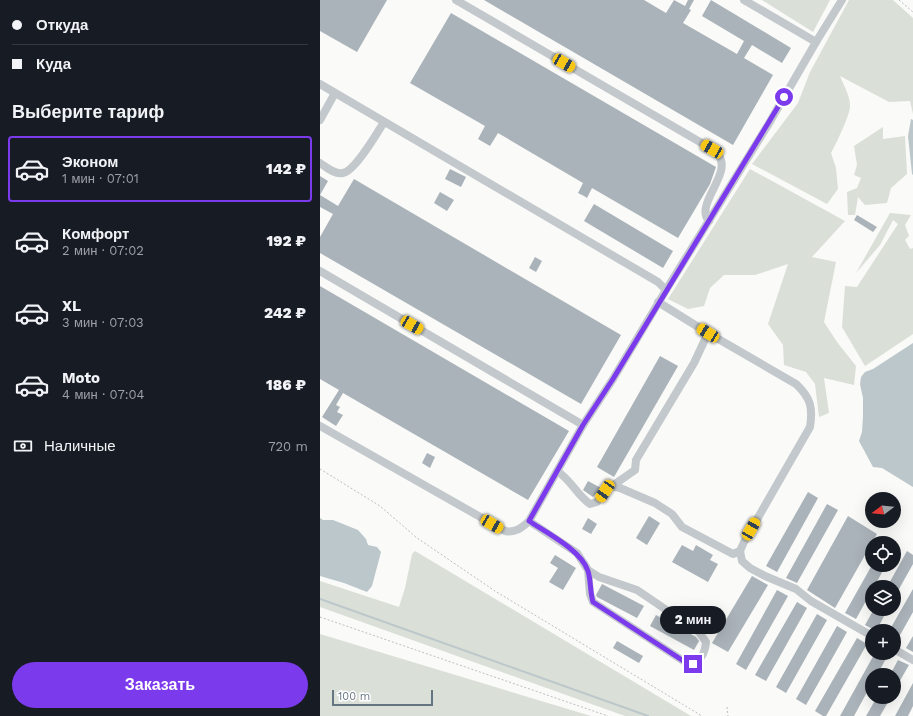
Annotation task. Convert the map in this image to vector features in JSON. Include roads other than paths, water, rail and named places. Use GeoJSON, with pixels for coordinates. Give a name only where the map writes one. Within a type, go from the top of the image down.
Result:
{"type":"FeatureCollection","features":[{"type":"Feature","properties":{"kind":"lane"},"geometry":{"type":"LineString","coordinates":[[456,0],[712,149],[720,156],[721,164],[720,173],[704,209],[705,216],[709,221]]}},
{"type":"Feature","properties":{"kind":"lane"},"geometry":{"type":"LineString","coordinates":[[744,0],[816,42]]}},
{"type":"Feature","properties":{"kind":"lane"},"geometry":{"type":"LineString","coordinates":[[320,426],[505,531],[512,532],[522,528],[529,521],[583,425],[613,379],[658,302],[768,125],[842,0]]}},
{"type":"Feature","properties":{"kind":"lane"},"geometry":{"type":"LineString","coordinates":[[320,84],[658,282],[666,290]]}},
{"type":"Feature","properties":{"kind":"lane"},"geometry":{"type":"LineString","coordinates":[[320,120],[335,93]]}},
{"type":"Feature","properties":{"kind":"lane"},"geometry":{"type":"LineString","coordinates":[[320,163],[335,172],[343,173],[349,170],[356,164],[384,122]]}},
{"type":"Feature","properties":{"kind":"lane"},"geometry":{"type":"LineString","coordinates":[[320,271],[583,425]]}},
{"type":"Feature","properties":{"kind":"lane"},"geometry":{"type":"LineString","coordinates":[[658,302],[796,384],[804,392],[810,402],[812,414],[810,427],[744,542],[740,551],[742,561],[750,568],[765,576],[796,589],[811,601],[865,632]]}},
{"type":"Feature","properties":{"kind":"lane"},"geometry":{"type":"LineString","coordinates":[[557,471],[565,476],[584,500],[590,504],[597,502],[605,491],[635,470],[636,460],[694,363],[708,333]]}},
{"type":"Feature","properties":{"kind":"lane"},"geometry":{"type":"LineString","coordinates":[[611,486],[620,488],[655,503],[672,514],[682,527],[708,542],[733,554],[740,551]]}},
{"type":"Feature","properties":{"kind":"lane"},"geometry":{"type":"LineString","coordinates":[[529,521],[578,554],[588,570],[599,577],[637,590],[698,632],[706,642],[705,650],[700,659],[693,664],[685,662],[593,602],[590,594],[588,570]]}},
{"type":"Feature","properties":{"kind":"lane"},"geometry":{"type":"LineString","coordinates":[[901,653],[913,660]]}},
{"type":"Feature","properties":{"kind":"waterway"},"geometry":{"type":"LineString","coordinates":[[320,599],[648,716]]}}]}
